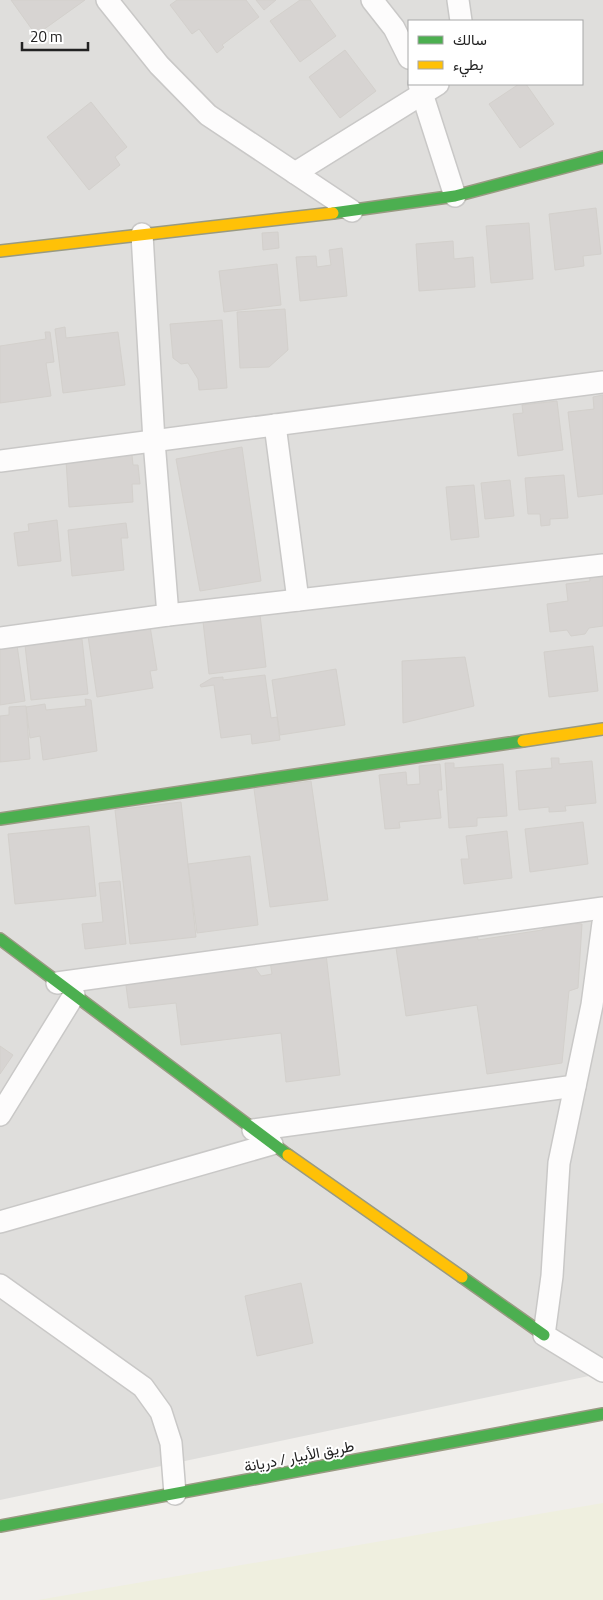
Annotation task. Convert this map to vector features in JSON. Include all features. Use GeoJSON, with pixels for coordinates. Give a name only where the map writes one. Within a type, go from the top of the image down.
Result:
{"type":"FeatureCollection","features":[{"type":"Feature","properties":{"kind":"street"},"geometry":{"type":"LineString","coordinates":[[107,0],[159,65],[208,115],[352,211]]}},
{"type":"Feature","properties":{"kind":"street"},"geometry":{"type":"LineString","coordinates":[[372,0],[394,28],[408,56]]}},
{"type":"Feature","properties":{"kind":"street"},"geometry":{"type":"LineString","coordinates":[[458,0],[461,20]]}},
{"type":"Feature","properties":{"kind":"street"},"geometry":{"type":"LineString","coordinates":[[295,173],[427,88],[455,196]]}},
{"type":"Feature","properties":{"kind":"street"},"geometry":{"type":"LineString","coordinates":[[0,251],[352,211],[455,196],[603,157]]}},
{"type":"Feature","properties":{"kind":"street"},"geometry":{"type":"LineString","coordinates":[[142,234],[154,441],[168,614]]}},
{"type":"Feature","properties":{"kind":"street"},"geometry":{"type":"LineString","coordinates":[[0,461],[603,382]]}},
{"type":"Feature","properties":{"kind":"street"},"geometry":{"type":"LineString","coordinates":[[275,425],[298,600]]}},
{"type":"Feature","properties":{"kind":"street"},"geometry":{"type":"LineString","coordinates":[[0,638],[168,614],[603,565]]}},
{"type":"Feature","properties":{"kind":"street"},"geometry":{"type":"LineString","coordinates":[[0,819],[603,729]]}},
{"type":"Feature","properties":{"kind":"street"},"geometry":{"type":"LineString","coordinates":[[57,982],[603,908]]}},
{"type":"Feature","properties":{"kind":"street"},"geometry":{"type":"LineString","coordinates":[[544,1335],[552,1276],[559,1163],[592,1005],[603,923]]}},
{"type":"Feature","properties":{"kind":"street"},"geometry":{"type":"LineString","coordinates":[[0,940],[272,1144],[544,1335],[603,1370]]}},
{"type":"Feature","properties":{"kind":"street"},"geometry":{"type":"LineString","coordinates":[[0,1115],[74,995]]}},
{"type":"Feature","properties":{"kind":"street"},"geometry":{"type":"LineString","coordinates":[[253,1130],[575,1086]]}},
{"type":"Feature","properties":{"kind":"street"},"geometry":{"type":"LineString","coordinates":[[0,1222],[272,1144]]}},
{"type":"Feature","properties":{"kind":"street"},"geometry":{"type":"LineString","coordinates":[[0,1285],[143,1387],[164,1419],[171,1443],[175,1494]]}},
{"type":"Feature","properties":{"kind":"street","name":"طريق الأبيار / دريانة"},"geometry":{"type":"LineString","coordinates":[[0,1526],[603,1414]]}},
{"type":"Feature","properties":{"kind":"shaded area"},"geometry":{"type":"Polygon","coordinates":[[[0,0],[603,0],[603,1373],[0,1500],[0,0]]]}},
{"type":"Feature","properties":{"kind":"green space"},"geometry":{"type":"Polygon","coordinates":[[[603,1503],[603,1600],[38,1600],[603,1503]]]}},
{"type":"Feature","properties":{"kind":"building"},"geometry":{"type":"Polygon","coordinates":[[[11,0],[85,0],[36,35],[11,0]]]}},
{"type":"Feature","properties":{"kind":"building"},"geometry":{"type":"Polygon","coordinates":[[[177,0],[246,0],[259,17],[222,45],[224,47],[217,53],[199,29],[192,34],[170,5],[177,0]]]}},
{"type":"Feature","properties":{"kind":"building"},"geometry":{"type":"Polygon","coordinates":[[[256,0],[276,0],[264,10],[256,0]]]}},
{"type":"Feature","properties":{"kind":"building"},"geometry":{"type":"Polygon","coordinates":[[[300,0],[310,0],[336,36],[300,62],[270,21],[300,0]]]}},
{"type":"Feature","properties":{"kind":"building"},"geometry":{"type":"Polygon","coordinates":[[[345,50],[376,91],[340,118],[309,77],[345,50]]]}},
{"type":"Feature","properties":{"kind":"building"},"geometry":{"type":"Polygon","coordinates":[[[518,85],[527,85],[554,124],[520,148],[489,104],[518,85]]]}},
{"type":"Feature","properties":{"kind":"building"},"geometry":{"type":"Polygon","coordinates":[[[91,102],[127,147],[115,157],[120,165],[89,190],[47,137],[91,102]]]}},
{"type":"Feature","properties":{"kind":"building"},"geometry":{"type":"Polygon","coordinates":[[[596,208],[601,254],[583,256],[584,266],[555,270],[549,214],[596,208]]]}},
{"type":"Feature","properties":{"kind":"building"},"geometry":{"type":"Polygon","coordinates":[[[529,223],[533,279],[491,283],[486,226],[529,223]]]}},
{"type":"Feature","properties":{"kind":"building"},"geometry":{"type":"Polygon","coordinates":[[[278,232],[279,248],[263,250],[262,233],[278,232]]]}},
{"type":"Feature","properties":{"kind":"building"},"geometry":{"type":"Polygon","coordinates":[[[453,241],[454,259],[473,257],[475,287],[419,291],[416,244],[453,241]]]}},
{"type":"Feature","properties":{"kind":"building"},"geometry":{"type":"Polygon","coordinates":[[[342,248],[347,296],[300,301],[296,257],[316,256],[317,267],[331,265],[329,250],[342,248]]]}},
{"type":"Feature","properties":{"kind":"building"},"geometry":{"type":"Polygon","coordinates":[[[277,264],[281,305],[224,312],[219,271],[277,264]]]}},
{"type":"Feature","properties":{"kind":"building"},"geometry":{"type":"Polygon","coordinates":[[[285,309],[288,350],[269,367],[240,368],[237,312],[285,309]]]}},
{"type":"Feature","properties":{"kind":"building"},"geometry":{"type":"Polygon","coordinates":[[[222,320],[227,388],[199,390],[198,379],[188,363],[181,364],[173,358],[170,324],[222,320]]]}},
{"type":"Feature","properties":{"kind":"building"},"geometry":{"type":"Polygon","coordinates":[[[65,327],[66,338],[118,332],[125,385],[63,393],[55,329],[65,327]]]}},
{"type":"Feature","properties":{"kind":"building"},"geometry":{"type":"Polygon","coordinates":[[[45,332],[50,332],[54,362],[46,363],[51,396],[0,403],[0,346],[46,339],[45,332]]]}},
{"type":"Feature","properties":{"kind":"building"},"geometry":{"type":"Polygon","coordinates":[[[603,395],[603,494],[578,497],[568,412],[594,409],[593,397],[603,395]]]}},
{"type":"Feature","properties":{"kind":"building"},"geometry":{"type":"Polygon","coordinates":[[[557,401],[563,450],[518,456],[513,414],[523,413],[522,405],[557,401]]]}},
{"type":"Feature","properties":{"kind":"building"},"geometry":{"type":"Polygon","coordinates":[[[242,447],[261,581],[200,591],[176,459],[242,447]]]}},
{"type":"Feature","properties":{"kind":"building"},"geometry":{"type":"Polygon","coordinates":[[[132,455],[133,465],[138,465],[140,484],[132,484],[133,502],[69,507],[66,460],[132,455]]]}},
{"type":"Feature","properties":{"kind":"building"},"geometry":{"type":"Polygon","coordinates":[[[564,475],[568,518],[550,519],[550,525],[541,526],[540,514],[528,514],[525,478],[564,475]]]}},
{"type":"Feature","properties":{"kind":"building"},"geometry":{"type":"Polygon","coordinates":[[[510,480],[514,516],[485,519],[481,483],[510,480]]]}},
{"type":"Feature","properties":{"kind":"building"},"geometry":{"type":"Polygon","coordinates":[[[474,485],[479,537],[451,540],[446,487],[474,485]]]}},
{"type":"Feature","properties":{"kind":"building"},"geometry":{"type":"Polygon","coordinates":[[[57,520],[61,561],[18,566],[14,533],[29,531],[28,524],[57,520]]]}},
{"type":"Feature","properties":{"kind":"building"},"geometry":{"type":"Polygon","coordinates":[[[126,523],[128,538],[121,538],[124,570],[72,576],[68,530],[126,523]]]}},
{"type":"Feature","properties":{"kind":"building"},"geometry":{"type":"Polygon","coordinates":[[[603,568],[603,626],[589,628],[585,634],[571,636],[567,630],[550,632],[547,604],[568,601],[566,584],[590,581],[589,570],[603,568]]]}},
{"type":"Feature","properties":{"kind":"building"},"geometry":{"type":"Polygon","coordinates":[[[259,606],[266,667],[209,674],[202,613],[259,606]]]}},
{"type":"Feature","properties":{"kind":"building"},"geometry":{"type":"Polygon","coordinates":[[[150,626],[157,670],[150,671],[153,688],[97,697],[88,636],[150,626]]]}},
{"type":"Feature","properties":{"kind":"building"},"geometry":{"type":"Polygon","coordinates":[[[82,639],[88,694],[31,700],[25,645],[82,639]]]}},
{"type":"Feature","properties":{"kind":"building"},"geometry":{"type":"Polygon","coordinates":[[[17,645],[25,701],[0,705],[0,647],[17,645]]]}},
{"type":"Feature","properties":{"kind":"building"},"geometry":{"type":"Polygon","coordinates":[[[593,646],[598,691],[549,697],[544,652],[593,646]]]}},
{"type":"Feature","properties":{"kind":"building"},"geometry":{"type":"Polygon","coordinates":[[[465,657],[474,706],[403,723],[402,661],[465,657]]]}},
{"type":"Feature","properties":{"kind":"building"},"geometry":{"type":"Polygon","coordinates":[[[336,669],[345,725],[280,735],[272,680],[336,669]]]}},
{"type":"Feature","properties":{"kind":"building"},"geometry":{"type":"Polygon","coordinates":[[[265,675],[271,718],[277,717],[280,740],[252,744],[251,734],[221,738],[214,685],[201,687],[200,685],[212,678],[223,677],[223,680],[265,675]]]}},
{"type":"Feature","properties":{"kind":"building"},"geometry":{"type":"Polygon","coordinates":[[[85,699],[91,700],[97,751],[43,760],[40,736],[30,738],[26,707],[45,704],[46,710],[86,706],[85,699]]]}},
{"type":"Feature","properties":{"kind":"building"},"geometry":{"type":"Polygon","coordinates":[[[26,706],[30,759],[0,762],[0,716],[9,715],[9,707],[26,706]]]}},
{"type":"Feature","properties":{"kind":"building"},"geometry":{"type":"Polygon","coordinates":[[[551,758],[559,758],[559,764],[592,761],[596,803],[565,806],[566,811],[549,812],[549,807],[519,810],[516,771],[552,768],[551,758]]]}},
{"type":"Feature","properties":{"kind":"building"},"geometry":{"type":"Polygon","coordinates":[[[445,763],[454,763],[454,768],[503,764],[507,816],[477,818],[477,826],[449,828],[445,763]]]}},
{"type":"Feature","properties":{"kind":"building"},"geometry":{"type":"Polygon","coordinates":[[[440,764],[442,790],[438,790],[441,818],[399,822],[400,828],[385,829],[379,775],[406,772],[407,785],[420,784],[419,766],[440,764]]]}},
{"type":"Feature","properties":{"kind":"building"},"geometry":{"type":"Polygon","coordinates":[[[311,781],[328,900],[270,907],[254,789],[311,781]]]}},
{"type":"Feature","properties":{"kind":"building"},"geometry":{"type":"Polygon","coordinates":[[[181,802],[196,937],[130,944],[115,810],[181,802]]]}},
{"type":"Feature","properties":{"kind":"building"},"geometry":{"type":"Polygon","coordinates":[[[583,822],[588,864],[530,872],[525,829],[583,822]]]}},
{"type":"Feature","properties":{"kind":"building"},"geometry":{"type":"Polygon","coordinates":[[[89,826],[96,896],[15,904],[8,834],[89,826]]]}},
{"type":"Feature","properties":{"kind":"building"},"geometry":{"type":"Polygon","coordinates":[[[507,831],[512,878],[464,884],[461,859],[469,859],[466,836],[507,831]]]}},
{"type":"Feature","properties":{"kind":"building"},"geometry":{"type":"Polygon","coordinates":[[[250,856],[258,925],[197,933],[188,864],[250,856]]]}},
{"type":"Feature","properties":{"kind":"building"},"geometry":{"type":"Polygon","coordinates":[[[120,881],[126,944],[85,949],[82,924],[103,922],[99,883],[120,881]]]}},
{"type":"Feature","properties":{"kind":"building"},"geometry":{"type":"Polygon","coordinates":[[[554,922],[582,924],[578,988],[569,991],[562,1063],[487,1074],[477,1005],[406,1016],[395,941],[476,929],[478,940],[542,930],[554,922]]]}},
{"type":"Feature","properties":{"kind":"building"},"geometry":{"type":"Polygon","coordinates":[[[326,954],[340,1075],[286,1082],[281,1033],[181,1045],[176,1003],[129,1008],[125,978],[251,962],[261,976],[272,974],[270,961],[326,954]]]}},
{"type":"Feature","properties":{"kind":"building"},"geometry":{"type":"Polygon","coordinates":[[[0,1046],[13,1055],[0,1074],[0,1046]]]}},
{"type":"Feature","properties":{"kind":"building"},"geometry":{"type":"Polygon","coordinates":[[[301,1283],[313,1343],[257,1356],[245,1296],[301,1283]]]}},
{"type":"Feature","properties":{"kind":"traffic: fast"},"geometry":{"type":"LineString","coordinates":[[333,213],[455,196],[603,157]]}},
{"type":"Feature","properties":{"kind":"traffic: fast"},"geometry":{"type":"LineString","coordinates":[[0,819],[523,741]]}},
{"type":"Feature","properties":{"kind":"traffic: fast"},"geometry":{"type":"LineString","coordinates":[[0,939],[288,1155]]}},
{"type":"Feature","properties":{"kind":"traffic: fast"},"geometry":{"type":"LineString","coordinates":[[462,1277],[544,1335]]}},
{"type":"Feature","properties":{"kind":"traffic: fast"},"geometry":{"type":"LineString","coordinates":[[0,1526],[603,1414]]}},
{"type":"Feature","properties":{"kind":"traffic: slow"},"geometry":{"type":"LineString","coordinates":[[0,251],[333,213]]}},
{"type":"Feature","properties":{"kind":"traffic: slow"},"geometry":{"type":"LineString","coordinates":[[523,741],[603,729]]}},
{"type":"Feature","properties":{"kind":"traffic: slow"},"geometry":{"type":"LineString","coordinates":[[288,1155],[462,1277]]}}]}
